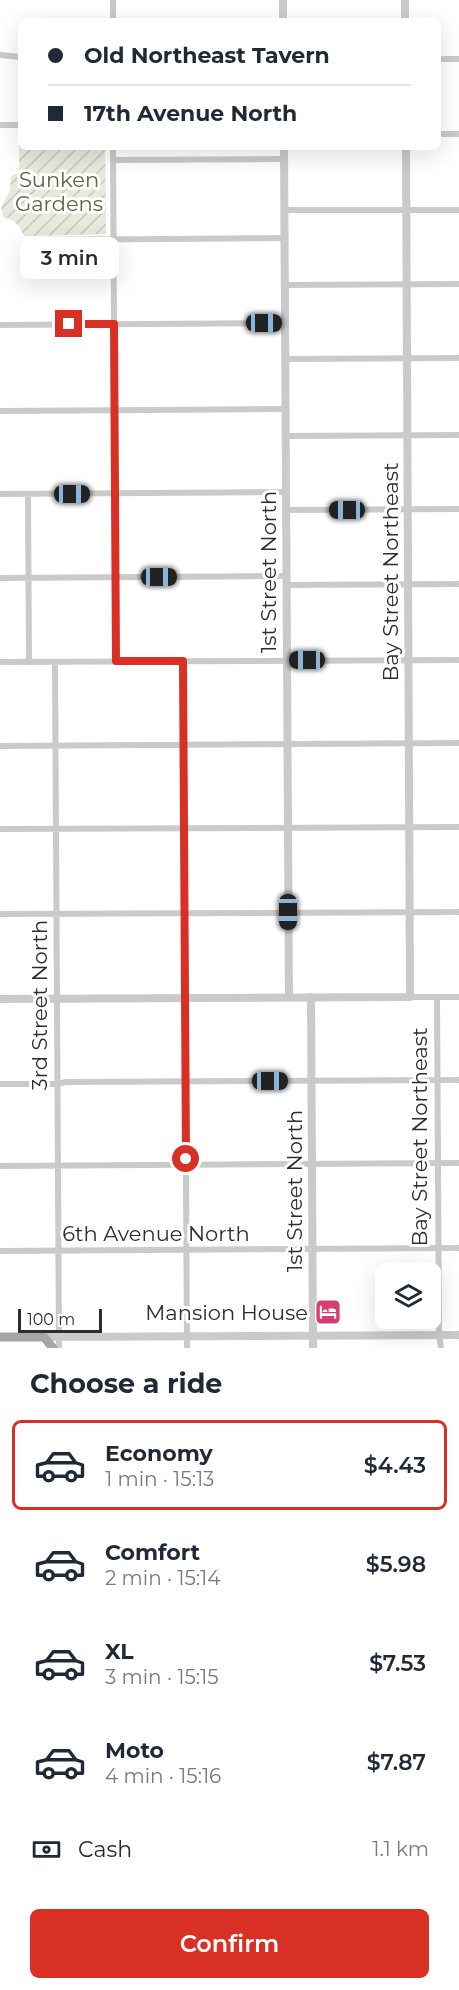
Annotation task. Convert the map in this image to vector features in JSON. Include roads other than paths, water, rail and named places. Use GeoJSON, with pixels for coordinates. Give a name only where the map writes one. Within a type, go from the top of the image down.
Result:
{"type":"FeatureCollection","features":[{"type":"Feature","properties":{"kind":"main road"},"geometry":{"type":"LineString","coordinates":[[0,1337],[44,1337],[53,1348]]}},
{"type":"Feature","properties":{"kind":"street"},"geometry":{"type":"LineString","coordinates":[[113,0],[113,18]]}},
{"type":"Feature","properties":{"kind":"street"},"geometry":{"type":"LineString","coordinates":[[283,0],[283,18]]}},
{"type":"Feature","properties":{"kind":"street"},"geometry":{"type":"LineString","coordinates":[[405,0],[405,18]]}},
{"type":"Feature","properties":{"kind":"street"},"geometry":{"type":"LineString","coordinates":[[0,57],[18,57]]}},
{"type":"Feature","properties":{"kind":"street"},"geometry":{"type":"LineString","coordinates":[[441,59],[459,59]]}},
{"type":"Feature","properties":{"kind":"street"},"geometry":{"type":"LineString","coordinates":[[0,125],[18,125]]}},
{"type":"Feature","properties":{"kind":"street"},"geometry":{"type":"LineString","coordinates":[[441,134],[459,134]]}},
{"type":"Feature","properties":{"kind":"street"},"geometry":{"type":"LineString","coordinates":[[113,150],[116,661]]}},
{"type":"Feature","properties":{"kind":"street","name":"1st Street North"},"geometry":{"type":"LineString","coordinates":[[284,150],[289,998]]}},
{"type":"Feature","properties":{"kind":"street","name":"Bay Street Northeast"},"geometry":{"type":"LineString","coordinates":[[406,150],[410,997]]}},
{"type":"Feature","properties":{"kind":"street"},"geometry":{"type":"LineString","coordinates":[[114,160],[284,159]]}},
{"type":"Feature","properties":{"kind":"street"},"geometry":{"type":"LineString","coordinates":[[284,210],[459,210]]}},
{"type":"Feature","properties":{"kind":"street"},"geometry":{"type":"LineString","coordinates":[[40,240],[285,238]]}},
{"type":"Feature","properties":{"kind":"street"},"geometry":{"type":"LineString","coordinates":[[285,285],[459,284]]}},
{"type":"Feature","properties":{"kind":"street"},"geometry":{"type":"LineString","coordinates":[[0,325],[285,323]]}},
{"type":"Feature","properties":{"kind":"street"},"geometry":{"type":"LineString","coordinates":[[285,359],[459,358]]}},
{"type":"Feature","properties":{"kind":"street"},"geometry":{"type":"LineString","coordinates":[[0,411],[285,409]]}},
{"type":"Feature","properties":{"kind":"street"},"geometry":{"type":"LineString","coordinates":[[286,436],[459,435]]}},
{"type":"Feature","properties":{"kind":"street"},"geometry":{"type":"LineString","coordinates":[[0,494],[286,492]]}},
{"type":"Feature","properties":{"kind":"street"},"geometry":{"type":"LineString","coordinates":[[28,494],[29,662]]}},
{"type":"Feature","properties":{"kind":"street"},"geometry":{"type":"LineString","coordinates":[[286,510],[459,509]]}},
{"type":"Feature","properties":{"kind":"street"},"geometry":{"type":"LineString","coordinates":[[0,578],[116,577],[459,584]]}},
{"type":"Feature","properties":{"kind":"street"},"geometry":{"type":"LineString","coordinates":[[0,662],[459,660]]}},
{"type":"Feature","properties":{"kind":"street"},"geometry":{"type":"LineString","coordinates":[[183,661],[187,1348]]}},
{"type":"Feature","properties":{"kind":"street","name":"3rd Street North"},"geometry":{"type":"LineString","coordinates":[[55,662],[59,1348]]}},
{"type":"Feature","properties":{"kind":"street"},"geometry":{"type":"LineString","coordinates":[[0,746],[459,743]]}},
{"type":"Feature","properties":{"kind":"street"},"geometry":{"type":"LineString","coordinates":[[0,829],[459,827]]}},
{"type":"Feature","properties":{"kind":"street"},"geometry":{"type":"LineString","coordinates":[[0,914],[459,912]]}},
{"type":"Feature","properties":{"kind":"street","name":"1st Street North"},"geometry":{"type":"LineString","coordinates":[[311,997],[313,1348]]}},
{"type":"Feature","properties":{"kind":"street","name":"Bay Street Northeast"},"geometry":{"type":"LineString","coordinates":[[437,997],[438,1335],[441,1348]]}},
{"type":"Feature","properties":{"kind":"street"},"geometry":{"type":"LineString","coordinates":[[0,999],[459,997]]}},
{"type":"Feature","properties":{"kind":"street"},"geometry":{"type":"LineString","coordinates":[[0,1084],[459,1080]]}},
{"type":"Feature","properties":{"kind":"street"},"geometry":{"type":"LineString","coordinates":[[0,1166],[459,1163]]}},
{"type":"Feature","properties":{"kind":"street","name":"6th Avenue North"},"geometry":{"type":"LineString","coordinates":[[0,1251],[459,1248]]}},
{"type":"Feature","properties":{"kind":"street"},"geometry":{"type":"LineString","coordinates":[[44,1337],[459,1335]]}},
{"type":"Feature","properties":{"kind":"place","name":"Mansion House"},"geometry":{"type":"Point","coordinates":[328,1312]}},
{"type":"Feature","properties":{"kind":"park label","name":"Sunken Gardens"},"geometry":{"type":"Point","coordinates":[59,191]}}]}
